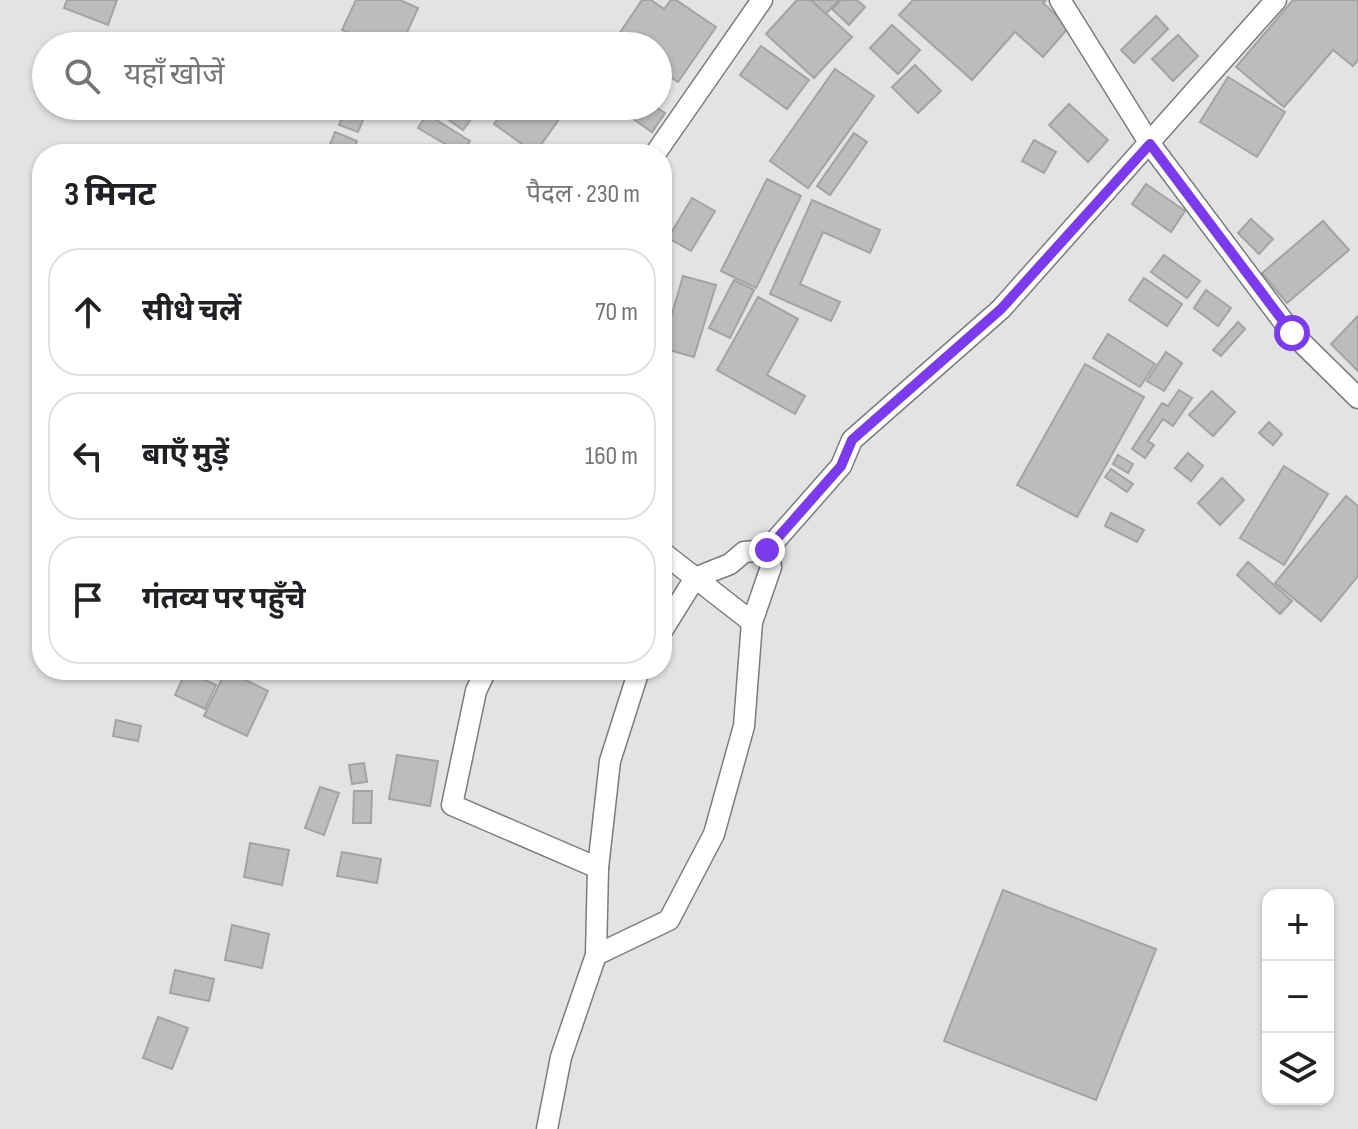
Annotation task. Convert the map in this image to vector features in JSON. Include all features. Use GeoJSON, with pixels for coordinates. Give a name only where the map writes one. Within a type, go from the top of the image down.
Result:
{"type":"FeatureCollection","features":[{"type":"Feature","properties":{"kind":"street"},"geometry":{"type":"LineString","coordinates":[[662,144],[762,0]]}},
{"type":"Feature","properties":{"kind":"street"},"geometry":{"type":"LineString","coordinates":[[1060,0],[1150,144],[1292,333],[1358,398]]}},
{"type":"Feature","properties":{"kind":"street"},"geometry":{"type":"LineString","coordinates":[[672,615],[695,578],[730,564],[744,552],[767,550],[841,466],[852,440],[1001,309],[1276,0]]}},
{"type":"Feature","properties":{"kind":"street"},"geometry":{"type":"LineString","coordinates":[[596,955],[669,920],[714,834],[744,726],[752,622],[771,567],[767,550]]}},
{"type":"Feature","properties":{"kind":"street"},"geometry":{"type":"LineString","coordinates":[[672,560],[752,622]]}},
{"type":"Feature","properties":{"kind":"street"},"geometry":{"type":"LineString","coordinates":[[481,680],[476,691],[452,805],[598,868]]}},
{"type":"Feature","properties":{"kind":"street"},"geometry":{"type":"LineString","coordinates":[[547,1129],[561,1057],[596,955],[598,868],[610,761],[636,680]]}},
{"type":"Feature","properties":{"kind":"building"},"geometry":{"type":"Polygon","coordinates":[[[67,0],[117,0],[108,25],[64,8],[67,0]]]}},
{"type":"Feature","properties":{"kind":"building"},"geometry":{"type":"Polygon","coordinates":[[[356,0],[400,0],[418,8],[407,32],[342,30],[356,0]]]}},
{"type":"Feature","properties":{"kind":"building"},"geometry":{"type":"Polygon","coordinates":[[[642,0],[651,0],[664,9],[671,0],[676,0],[716,27],[678,82],[672,78],[672,32],[620,32],[642,0]]]}},
{"type":"Feature","properties":{"kind":"building"},"geometry":{"type":"Polygon","coordinates":[[[797,0],[811,0],[852,37],[814,78],[766,34],[797,0]]]}},
{"type":"Feature","properties":{"kind":"building"},"geometry":{"type":"Polygon","coordinates":[[[811,0],[839,0],[826,14],[811,0]]]}},
{"type":"Feature","properties":{"kind":"building"},"geometry":{"type":"Polygon","coordinates":[[[841,0],[857,0],[865,7],[849,25],[832,9],[841,0]]]}},
{"type":"Feature","properties":{"kind":"building"},"geometry":{"type":"Polygon","coordinates":[[[913,0],[1046,0],[1043,3],[1069,27],[1043,57],[1015,32],[972,80],[899,15],[913,0]]]}},
{"type":"Feature","properties":{"kind":"building"},"geometry":{"type":"Polygon","coordinates":[[[1293,0],[1358,0],[1358,60],[1353,66],[1333,50],[1284,107],[1236,67],[1293,0]]]}},
{"type":"Feature","properties":{"kind":"building"},"geometry":{"type":"Polygon","coordinates":[[[1156,16],[1168,29],[1134,63],[1121,50],[1156,16]]]}},
{"type":"Feature","properties":{"kind":"building"},"geometry":{"type":"Polygon","coordinates":[[[892,25],[920,50],[898,74],[870,48],[892,25]]]}},
{"type":"Feature","properties":{"kind":"building"},"geometry":{"type":"Polygon","coordinates":[[[1178,35],[1198,56],[1173,81],[1152,59],[1178,35]]]}},
{"type":"Feature","properties":{"kind":"building"},"geometry":{"type":"Polygon","coordinates":[[[761,46],[809,80],[787,109],[740,75],[761,46]]]}},
{"type":"Feature","properties":{"kind":"building"},"geometry":{"type":"Polygon","coordinates":[[[915,65],[941,91],[918,113],[892,87],[915,65]]]}},
{"type":"Feature","properties":{"kind":"building"},"geometry":{"type":"Polygon","coordinates":[[[835,69],[874,96],[808,188],[770,161],[835,69]]]}},
{"type":"Feature","properties":{"kind":"building"},"geometry":{"type":"Polygon","coordinates":[[[1228,77],[1285,112],[1257,157],[1200,122],[1228,77]]]}},
{"type":"Feature","properties":{"kind":"building"},"geometry":{"type":"Polygon","coordinates":[[[1069,104],[1108,140],[1088,162],[1049,125],[1069,104]]]}},
{"type":"Feature","properties":{"kind":"building"},"geometry":{"type":"Polygon","coordinates":[[[341,120],[363,120],[358,132],[339,125],[341,120]]]}},
{"type":"Feature","properties":{"kind":"building"},"geometry":{"type":"Polygon","coordinates":[[[423,120],[437,120],[470,141],[468,144],[445,144],[418,128],[423,120]]]}},
{"type":"Feature","properties":{"kind":"building"},"geometry":{"type":"Polygon","coordinates":[[[449,120],[470,120],[463,130],[449,120]]]}},
{"type":"Feature","properties":{"kind":"building"},"geometry":{"type":"Polygon","coordinates":[[[497,120],[558,120],[541,144],[522,144],[494,124],[497,120]]]}},
{"type":"Feature","properties":{"kind":"building"},"geometry":{"type":"Polygon","coordinates":[[[634,120],[660,120],[652,132],[634,120]]]}},
{"type":"Feature","properties":{"kind":"building"},"geometry":{"type":"Polygon","coordinates":[[[335,132],[357,141],[356,144],[330,144],[335,132]]]}},
{"type":"Feature","properties":{"kind":"building"},"geometry":{"type":"Polygon","coordinates":[[[854,133],[867,142],[830,195],[817,186],[854,133]]]}},
{"type":"Feature","properties":{"kind":"building"},"geometry":{"type":"Polygon","coordinates":[[[1034,140],[1056,152],[1044,173],[1022,161],[1034,140]]]}},
{"type":"Feature","properties":{"kind":"building"},"geometry":{"type":"Polygon","coordinates":[[[767,179],[801,196],[756,288],[721,271],[767,179]]]}},
{"type":"Feature","properties":{"kind":"building"},"geometry":{"type":"Polygon","coordinates":[[[1146,184],[1185,211],[1171,232],[1132,204],[1146,184]]]}},
{"type":"Feature","properties":{"kind":"building"},"geometry":{"type":"Polygon","coordinates":[[[692,198],[715,211],[691,251],[672,240],[672,231],[692,198]]]}},
{"type":"Feature","properties":{"kind":"building"},"geometry":{"type":"Polygon","coordinates":[[[812,200],[880,230],[870,253],[823,232],[800,284],[840,302],[831,321],[770,294],[812,200]]]}},
{"type":"Feature","properties":{"kind":"building"},"geometry":{"type":"Polygon","coordinates":[[[1251,219],[1273,239],[1259,254],[1238,233],[1251,219]]]}},
{"type":"Feature","properties":{"kind":"building"},"geometry":{"type":"Polygon","coordinates":[[[1323,221],[1349,250],[1287,303],[1262,273],[1323,221]]]}},
{"type":"Feature","properties":{"kind":"building"},"geometry":{"type":"Polygon","coordinates":[[[1164,255],[1200,281],[1187,298],[1151,272],[1164,255]]]}},
{"type":"Feature","properties":{"kind":"building"},"geometry":{"type":"Polygon","coordinates":[[[683,276],[716,285],[694,357],[672,351],[672,314],[683,276]]]}},
{"type":"Feature","properties":{"kind":"building"},"geometry":{"type":"Polygon","coordinates":[[[1144,278],[1182,304],[1167,326],[1129,300],[1144,278]]]}},
{"type":"Feature","properties":{"kind":"building"},"geometry":{"type":"Polygon","coordinates":[[[734,280],[754,290],[730,338],[709,328],[734,280]]]}},
{"type":"Feature","properties":{"kind":"building"},"geometry":{"type":"Polygon","coordinates":[[[1206,290],[1231,308],[1218,326],[1194,308],[1206,290]]]}},
{"type":"Feature","properties":{"kind":"building"},"geometry":{"type":"Polygon","coordinates":[[[758,297],[798,319],[767,375],[805,396],[795,414],[717,370],[758,297]]]}},
{"type":"Feature","properties":{"kind":"building"},"geometry":{"type":"Polygon","coordinates":[[[1358,316],[1358,371],[1331,344],[1358,316]]]}},
{"type":"Feature","properties":{"kind":"building"},"geometry":{"type":"Polygon","coordinates":[[[1238,322],[1245,329],[1221,356],[1213,350],[1238,322]]]}},
{"type":"Feature","properties":{"kind":"building"},"geometry":{"type":"Polygon","coordinates":[[[1108,334],[1155,364],[1140,387],[1093,358],[1108,334]]]}},
{"type":"Feature","properties":{"kind":"building"},"geometry":{"type":"Polygon","coordinates":[[[1166,352],[1182,363],[1164,391],[1147,381],[1166,352]]]}},
{"type":"Feature","properties":{"kind":"building"},"geometry":{"type":"Polygon","coordinates":[[[1085,364],[1144,397],[1077,517],[1017,485],[1085,364]]]}},
{"type":"Feature","properties":{"kind":"building"},"geometry":{"type":"Polygon","coordinates":[[[1179,390],[1192,398],[1173,426],[1163,419],[1148,441],[1154,445],[1145,458],[1132,449],[1162,403],[1168,406],[1179,390]]]}},
{"type":"Feature","properties":{"kind":"building"},"geometry":{"type":"Polygon","coordinates":[[[1212,391],[1235,412],[1213,436],[1189,415],[1212,391]]]}},
{"type":"Feature","properties":{"kind":"building"},"geometry":{"type":"Polygon","coordinates":[[[1269,422],[1282,434],[1273,445],[1259,433],[1269,422]]]}},
{"type":"Feature","properties":{"kind":"building"},"geometry":{"type":"Polygon","coordinates":[[[1188,453],[1203,466],[1191,481],[1175,468],[1188,453]]]}},
{"type":"Feature","properties":{"kind":"building"},"geometry":{"type":"Polygon","coordinates":[[[1118,455],[1133,464],[1128,473],[1113,464],[1118,455]]]}},
{"type":"Feature","properties":{"kind":"building"},"geometry":{"type":"Polygon","coordinates":[[[1284,466],[1328,494],[1284,565],[1240,538],[1284,466]]]}},
{"type":"Feature","properties":{"kind":"building"},"geometry":{"type":"Polygon","coordinates":[[[1111,469],[1133,484],[1127,492],[1105,477],[1111,469]]]}},
{"type":"Feature","properties":{"kind":"building"},"geometry":{"type":"Polygon","coordinates":[[[1222,478],[1244,500],[1220,525],[1198,503],[1222,478]]]}},
{"type":"Feature","properties":{"kind":"building"},"geometry":{"type":"Polygon","coordinates":[[[1346,496],[1358,506],[1358,576],[1321,621],[1275,583],[1346,496]]]}},
{"type":"Feature","properties":{"kind":"building"},"geometry":{"type":"Polygon","coordinates":[[[1111,513],[1144,530],[1137,542],[1105,526],[1111,513]]]}},
{"type":"Feature","properties":{"kind":"building"},"geometry":{"type":"Polygon","coordinates":[[[1248,562],[1292,601],[1280,614],[1237,575],[1248,562]]]}},
{"type":"Feature","properties":{"kind":"building"},"geometry":{"type":"Polygon","coordinates":[[[182,680],[205,680],[216,685],[205,709],[175,695],[182,680]]]}},
{"type":"Feature","properties":{"kind":"building"},"geometry":{"type":"Polygon","coordinates":[[[221,680],[246,680],[268,691],[247,736],[204,716],[221,680]]]}},
{"type":"Feature","properties":{"kind":"building"},"geometry":{"type":"Polygon","coordinates":[[[116,720],[141,726],[138,741],[113,736],[116,720]]]}},
{"type":"Feature","properties":{"kind":"building"},"geometry":{"type":"Polygon","coordinates":[[[397,755],[438,761],[430,806],[389,799],[397,755]]]}},
{"type":"Feature","properties":{"kind":"building"},"geometry":{"type":"Polygon","coordinates":[[[364,763],[367,782],[352,784],[349,765],[364,763]]]}},
{"type":"Feature","properties":{"kind":"building"},"geometry":{"type":"Polygon","coordinates":[[[320,787],[339,793],[324,835],[305,828],[320,787]]]}},
{"type":"Feature","properties":{"kind":"building"},"geometry":{"type":"Polygon","coordinates":[[[354,791],[372,791],[371,823],[353,823],[354,791]]]}},
{"type":"Feature","properties":{"kind":"building"},"geometry":{"type":"Polygon","coordinates":[[[250,843],[289,850],[282,885],[244,877],[250,843]]]}},
{"type":"Feature","properties":{"kind":"building"},"geometry":{"type":"Polygon","coordinates":[[[342,852],[381,859],[377,883],[337,876],[342,852]]]}},
{"type":"Feature","properties":{"kind":"building"},"geometry":{"type":"Polygon","coordinates":[[[1003,890],[1156,949],[1096,1100],[944,1041],[1003,890]]]}},
{"type":"Feature","properties":{"kind":"building"},"geometry":{"type":"Polygon","coordinates":[[[232,925],[269,934],[262,968],[225,960],[232,925]]]}},
{"type":"Feature","properties":{"kind":"building"},"geometry":{"type":"Polygon","coordinates":[[[175,970],[214,979],[209,1001],[170,993],[175,970]]]}},
{"type":"Feature","properties":{"kind":"building"},"geometry":{"type":"Polygon","coordinates":[[[158,1017],[188,1028],[172,1069],[143,1058],[158,1017]]]}},
{"type":"Feature","properties":{"kind":"route"},"geometry":{"type":"LineString","coordinates":[[767,550],[841,466],[852,440],[1001,309],[1150,144],[1292,333]]}}]}
